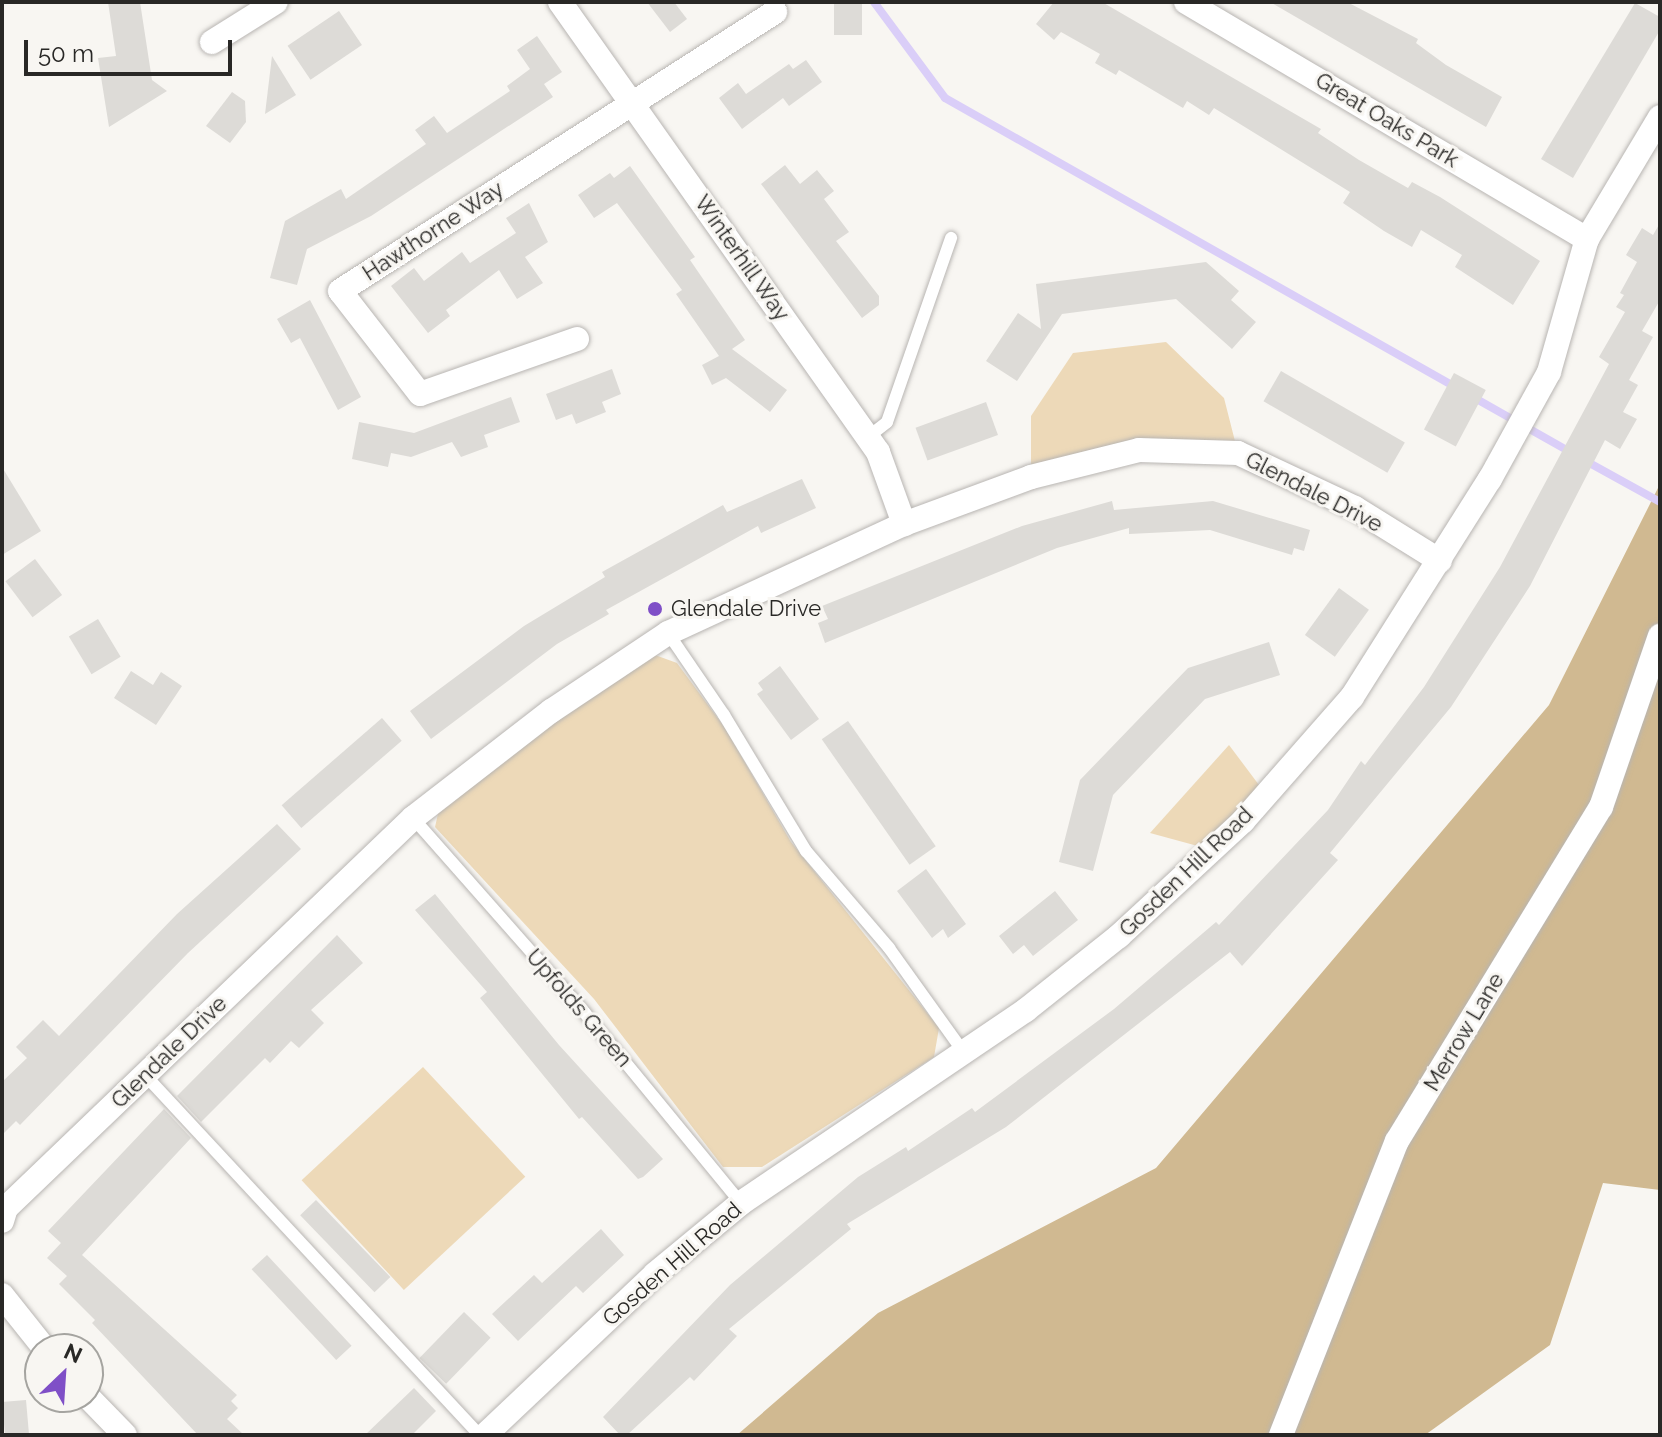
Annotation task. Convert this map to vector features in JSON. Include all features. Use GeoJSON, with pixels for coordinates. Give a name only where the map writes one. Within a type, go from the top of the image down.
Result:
{"type":"FeatureCollection","features":[{"type":"Feature","properties":{"kind":"street"},"geometry":{"type":"LineString","coordinates":[[212,42],[276,2]]}},
{"type":"Feature","properties":{"kind":"street","name":"Winterhill Way"},"geometry":{"type":"LineString","coordinates":[[560,2],[868,437],[904,524]]}},
{"type":"Feature","properties":{"kind":"street","name":"Great Oaks Park"},"geometry":{"type":"LineString","coordinates":[[1186,2],[1587,239]]}},
{"type":"Feature","properties":{"kind":"street","name":"Hawthorne Way"},"geometry":{"type":"LineString","coordinates":[[577,339],[420,394],[340,291],[775,12]]}},
{"type":"Feature","properties":{"kind":"street","name":"Gosden Hill Road"},"geometry":{"type":"LineString","coordinates":[[485,1435],[655,1274],[741,1203],[962,1050],[1026,1010],[1119,936],[1243,821],[1352,697],[1440,561],[1549,372],[1587,239],[1660,117]]}},
{"type":"Feature","properties":{"kind":"street","name":"Glendale Drive"},"geometry":{"type":"LineString","coordinates":[[2,1221],[6,1208],[413,818],[551,711],[668,633],[904,524],[1031,477],[1139,450],[1238,453],[1355,508],[1440,561]]}},
{"type":"Feature","properties":{"kind":"street","name":"Merrow Lane"},"geometry":{"type":"LineString","coordinates":[[1281,1435],[1397,1141],[1601,807],[1660,636]]}},
{"type":"Feature","properties":{"kind":"street"},"geometry":{"type":"LineString","coordinates":[[2,1295],[32,1333]]}},
{"type":"Feature","properties":{"kind":"street"},"geometry":{"type":"LineString","coordinates":[[100,1413],[113,1431]]}},
{"type":"Feature","properties":{"kind":"lane"},"geometry":{"type":"LineString","coordinates":[[868,437],[887,422],[951,238]]}},
{"type":"Feature","properties":{"kind":"lane"},"geometry":{"type":"LineString","coordinates":[[668,633],[724,715],[806,851],[889,948],[962,1050]]}},
{"type":"Feature","properties":{"kind":"lane","name":"Upfolds Green"},"geometry":{"type":"LineString","coordinates":[[413,818],[584,1012],[741,1203]]}},
{"type":"Feature","properties":{"kind":"lane"},"geometry":{"type":"LineString","coordinates":[[145,1075],[479,1435]]}},
{"type":"Feature","properties":{"kind":"shaded area"},"geometry":{"type":"Polygon","coordinates":[[[1166,342],[1224,398],[1238,453],[1139,450],[1031,477],[1031,416],[1073,353],[1166,342]]]}},
{"type":"Feature","properties":{"kind":"shaded area"},"geometry":{"type":"Polygon","coordinates":[[[1660,484],[1660,1190],[1603,1183],[1550,1345],[1425,1435],[737,1435],[878,1313],[1156,1168],[1549,705],[1660,484]]]}},
{"type":"Feature","properties":{"kind":"shaded area"},"geometry":{"type":"Polygon","coordinates":[[[655,655],[677,663],[725,728],[791,842],[939,1028],[934,1057],[762,1167],[723,1167],[594,999],[435,827],[440,805],[531,734],[655,655]]]}},
{"type":"Feature","properties":{"kind":"shaded area"},"geometry":{"type":"Polygon","coordinates":[[[1229,745],[1262,789],[1205,848],[1150,833],[1229,745]]]}},
{"type":"Feature","properties":{"kind":"shaded area"},"geometry":{"type":"Polygon","coordinates":[[[423,1067],[525,1177],[404,1290],[302,1180],[423,1067]]]}},
{"type":"Feature","properties":{"kind":"building"},"geometry":{"type":"Polygon","coordinates":[[[108,2],[140,2],[152,80],[167,91],[109,127],[98,58],[116,56],[108,2]]]}},
{"type":"Feature","properties":{"kind":"building"},"geometry":{"type":"Polygon","coordinates":[[[647,2],[674,2],[687,19],[670,32],[647,2]]]}},
{"type":"Feature","properties":{"kind":"building"},"geometry":{"type":"Polygon","coordinates":[[[834,2],[862,2],[862,35],[834,35],[834,2]]]}},
{"type":"Feature","properties":{"kind":"building"},"geometry":{"type":"Polygon","coordinates":[[[1054,2],[1102,2],[1321,129],[1318,133],[1359,160],[1408,188],[1412,182],[1440,197],[1540,261],[1513,305],[1455,267],[1462,255],[1421,230],[1412,247],[1384,231],[1343,203],[1350,192],[1214,108],[1209,115],[1187,101],[1183,108],[1119,70],[1116,75],[1095,63],[1100,54],[1061,32],[1054,40],[1036,24],[1054,2]]]}},
{"type":"Feature","properties":{"kind":"building"},"geometry":{"type":"Polygon","coordinates":[[[1270,2],[1347,2],[1418,39],[1416,43],[1446,65],[1502,97],[1486,127],[1270,2]]]}},
{"type":"Feature","properties":{"kind":"building"},"geometry":{"type":"Polygon","coordinates":[[[1635,3],[1660,17],[1660,30],[1573,178],[1541,159],[1635,3]]]}},
{"type":"Feature","properties":{"kind":"building"},"geometry":{"type":"Polygon","coordinates":[[[339,11],[362,45],[311,80],[288,46],[339,11]]]}},
{"type":"Feature","properties":{"kind":"building"},"geometry":{"type":"Polygon","coordinates":[[[537,36],[562,72],[544,84],[553,97],[371,216],[307,249],[297,285],[270,278],[285,221],[341,189],[346,199],[426,144],[415,130],[434,116],[447,133],[510,91],[507,86],[530,69],[517,50],[537,36]]]}},
{"type":"Feature","properties":{"kind":"building"},"geometry":{"type":"Polygon","coordinates":[[[272,56],[296,95],[265,114],[272,56]]]}},
{"type":"Feature","properties":{"kind":"building"},"geometry":{"type":"Polygon","coordinates":[[[806,60],[822,82],[789,106],[783,98],[742,129],[719,98],[738,83],[746,94],[789,64],[793,69],[806,60]]]}},
{"type":"Feature","properties":{"kind":"building"},"geometry":{"type":"Polygon","coordinates":[[[232,92],[245,101],[246,122],[230,143],[206,126],[232,92]]]}},
{"type":"Feature","properties":{"kind":"building"},"geometry":{"type":"Polygon","coordinates":[[[785,165],[800,184],[817,170],[834,191],[824,199],[849,232],[836,241],[879,296],[879,305],[862,318],[761,184],[785,165]]]}},
{"type":"Feature","properties":{"kind":"building"},"geometry":{"type":"Polygon","coordinates":[[[630,166],[695,257],[690,260],[745,340],[732,349],[787,390],[770,412],[726,378],[712,385],[702,365],[719,356],[676,294],[682,290],[617,203],[594,218],[578,195],[610,173],[614,178],[630,166]]]}},
{"type":"Feature","properties":{"kind":"building"},"geometry":{"type":"Polygon","coordinates":[[[529,203],[548,242],[525,257],[543,283],[517,299],[499,270],[446,310],[450,316],[428,333],[391,286],[414,268],[424,281],[462,252],[470,263],[516,233],[506,218],[529,203]]]}},
{"type":"Feature","properties":{"kind":"building"},"geometry":{"type":"Polygon","coordinates":[[[1660,223],[1660,300],[1642,331],[1653,337],[1629,380],[1638,385],[1623,412],[1637,419],[1620,449],[1605,440],[1530,586],[1451,707],[1330,853],[1338,860],[1242,966],[1230,952],[1006,1127],[847,1224],[851,1229],[729,1329],[737,1336],[694,1381],[690,1377],[627,1435],[620,1435],[603,1417],[730,1285],[858,1177],[906,1147],[908,1151],[972,1108],[975,1112],[1114,1009],[1216,922],[1219,925],[1328,810],[1361,761],[1365,765],[1424,687],[1500,567],[1609,364],[1599,357],[1625,312],[1616,307],[1637,262],[1626,255],[1642,228],[1653,235],[1660,223]]]}},
{"type":"Feature","properties":{"kind":"building"},"geometry":{"type":"Polygon","coordinates":[[[1206,262],[1239,291],[1231,300],[1256,322],[1232,349],[1176,299],[1062,314],[1017,381],[986,361],[1018,313],[1041,329],[1036,284],[1206,262]]]}},
{"type":"Feature","properties":{"kind":"building"},"geometry":{"type":"Polygon","coordinates":[[[310,300],[361,397],[338,410],[300,338],[291,343],[277,319],[310,300]]]}},
{"type":"Feature","properties":{"kind":"building"},"geometry":{"type":"Polygon","coordinates":[[[612,369],[621,394],[602,402],[606,412],[576,424],[572,414],[556,420],[546,394],[612,369]]]}},
{"type":"Feature","properties":{"kind":"building"},"geometry":{"type":"Polygon","coordinates":[[[1281,371],[1405,442],[1387,473],[1264,401],[1281,371]]]}},
{"type":"Feature","properties":{"kind":"building"},"geometry":{"type":"Polygon","coordinates":[[[1454,373],[1486,390],[1456,446],[1424,430],[1454,373]]]}},
{"type":"Feature","properties":{"kind":"building"},"geometry":{"type":"Polygon","coordinates":[[[511,397],[520,422],[484,435],[488,447],[461,457],[452,442],[411,457],[391,453],[388,467],[352,459],[359,422],[414,433],[511,397]]]}},
{"type":"Feature","properties":{"kind":"building"},"geometry":{"type":"Polygon","coordinates":[[[986,402],[998,435],[927,461],[916,428],[986,402]]]}},
{"type":"Feature","properties":{"kind":"building"},"geometry":{"type":"Polygon","coordinates":[[[2,467],[41,531],[2,555],[2,467]]]}},
{"type":"Feature","properties":{"kind":"building"},"geometry":{"type":"Polygon","coordinates":[[[802,479],[816,508],[761,533],[758,526],[606,610],[609,614],[557,644],[431,739],[410,711],[524,626],[605,577],[602,572],[723,505],[727,512],[802,479]]]}},
{"type":"Feature","properties":{"kind":"building"},"geometry":{"type":"Polygon","coordinates":[[[1112,501],[1114,510],[1213,501],[1310,530],[1304,551],[1294,548],[1292,555],[1210,530],[1129,534],[1129,528],[1057,548],[825,643],[818,623],[828,619],[822,606],[1022,526],[1112,501]]]}},
{"type":"Feature","properties":{"kind":"building"},"geometry":{"type":"Polygon","coordinates":[[[35,559],[62,595],[33,617],[5,581],[35,559]]]}},
{"type":"Feature","properties":{"kind":"building"},"geometry":{"type":"Polygon","coordinates":[[[1339,588],[1369,610],[1335,657],[1305,635],[1339,588]]]}},
{"type":"Feature","properties":{"kind":"building"},"geometry":{"type":"Polygon","coordinates":[[[98,619],[121,657],[92,674],[69,637],[98,619]]]}},
{"type":"Feature","properties":{"kind":"building"},"geometry":{"type":"Polygon","coordinates":[[[1269,642],[1280,675],[1205,699],[1113,795],[1093,871],[1059,862],[1080,780],[1188,668],[1269,642]]]}},
{"type":"Feature","properties":{"kind":"building"},"geometry":{"type":"Polygon","coordinates":[[[780,666],[819,719],[791,740],[757,694],[763,690],[758,683],[780,666]]]}},
{"type":"Feature","properties":{"kind":"building"},"geometry":{"type":"Polygon","coordinates":[[[131,671],[153,685],[161,672],[182,686],[156,725],[114,698],[131,671]]]}},
{"type":"Feature","properties":{"kind":"building"},"geometry":{"type":"Polygon","coordinates":[[[382,718],[402,741],[301,828],[282,805],[382,718]]]}},
{"type":"Feature","properties":{"kind":"building"},"geometry":{"type":"Polygon","coordinates":[[[848,721],[936,846],[910,865],[822,739],[848,721]]]}},
{"type":"Feature","properties":{"kind":"building"},"geometry":{"type":"Polygon","coordinates":[[[277,824],[301,849],[188,953],[20,1125],[16,1121],[2,1135],[2,1082],[27,1058],[16,1047],[43,1020],[59,1036],[177,914],[277,824]]]}},
{"type":"Feature","properties":{"kind":"building"},"geometry":{"type":"Polygon","coordinates":[[[926,869],[966,924],[948,938],[943,929],[932,938],[897,891],[926,869]]]}},
{"type":"Feature","properties":{"kind":"building"},"geometry":{"type":"Polygon","coordinates":[[[1055,891],[1078,920],[1033,956],[1024,945],[1013,954],[999,936],[1055,891]]]}},
{"type":"Feature","properties":{"kind":"building"},"geometry":{"type":"Polygon","coordinates":[[[435,894],[559,1045],[663,1159],[643,1177],[638,1179],[582,1117],[579,1119],[480,998],[487,992],[415,910],[435,894]]]}},
{"type":"Feature","properties":{"kind":"building"},"geometry":{"type":"Polygon","coordinates":[[[337,935],[363,963],[311,1010],[324,1023],[299,1048],[291,1041],[270,1063],[265,1058],[201,1122],[177,1096],[337,935]]]}},
{"type":"Feature","properties":{"kind":"building"},"geometry":{"type":"Polygon","coordinates":[[[164,1109],[191,1138],[82,1255],[237,1395],[231,1401],[238,1408],[227,1419],[244,1435],[198,1435],[59,1284],[67,1276],[47,1258],[61,1243],[48,1231],[164,1109]]]}},
{"type":"Feature","properties":{"kind":"building"},"geometry":{"type":"Polygon","coordinates":[[[316,1200],[390,1277],[375,1292],[300,1215],[316,1200]]]}},
{"type":"Feature","properties":{"kind":"building"},"geometry":{"type":"Polygon","coordinates":[[[601,1229],[624,1255],[583,1293],[576,1286],[518,1341],[492,1314],[534,1275],[542,1283],[601,1229]]]}},
{"type":"Feature","properties":{"kind":"building"},"geometry":{"type":"Polygon","coordinates":[[[267,1255],[352,1346],[336,1360],[252,1269],[267,1255]]]}},
{"type":"Feature","properties":{"kind":"building"},"geometry":{"type":"Polygon","coordinates":[[[464,1312],[491,1338],[446,1384],[420,1358],[464,1312]]]}},
{"type":"Feature","properties":{"kind":"building"},"geometry":{"type":"Polygon","coordinates":[[[414,1388],[436,1411],[412,1435],[365,1435],[414,1388]]]}},
{"type":"Feature","properties":{"kind":"building"},"geometry":{"type":"Polygon","coordinates":[[[24,1400],[24,1413],[27,1413],[29,1435],[5,1435],[2,1402],[24,1400]]]}},
{"type":"Feature","properties":{"kind":"waterway"},"geometry":{"type":"LineString","coordinates":[[874,2],[945,98],[1457,388]]}},
{"type":"Feature","properties":{"kind":"waterway"},"geometry":{"type":"LineString","coordinates":[[1473,397],[1572,453]]}},
{"type":"Feature","properties":{"kind":"waterway"},"geometry":{"type":"LineString","coordinates":[[1584,460],[1660,502]]}},
{"type":"Feature","properties":{"kind":"place","name":"Glendale Drive"},"geometry":{"type":"Point","coordinates":[655,609]}}]}
